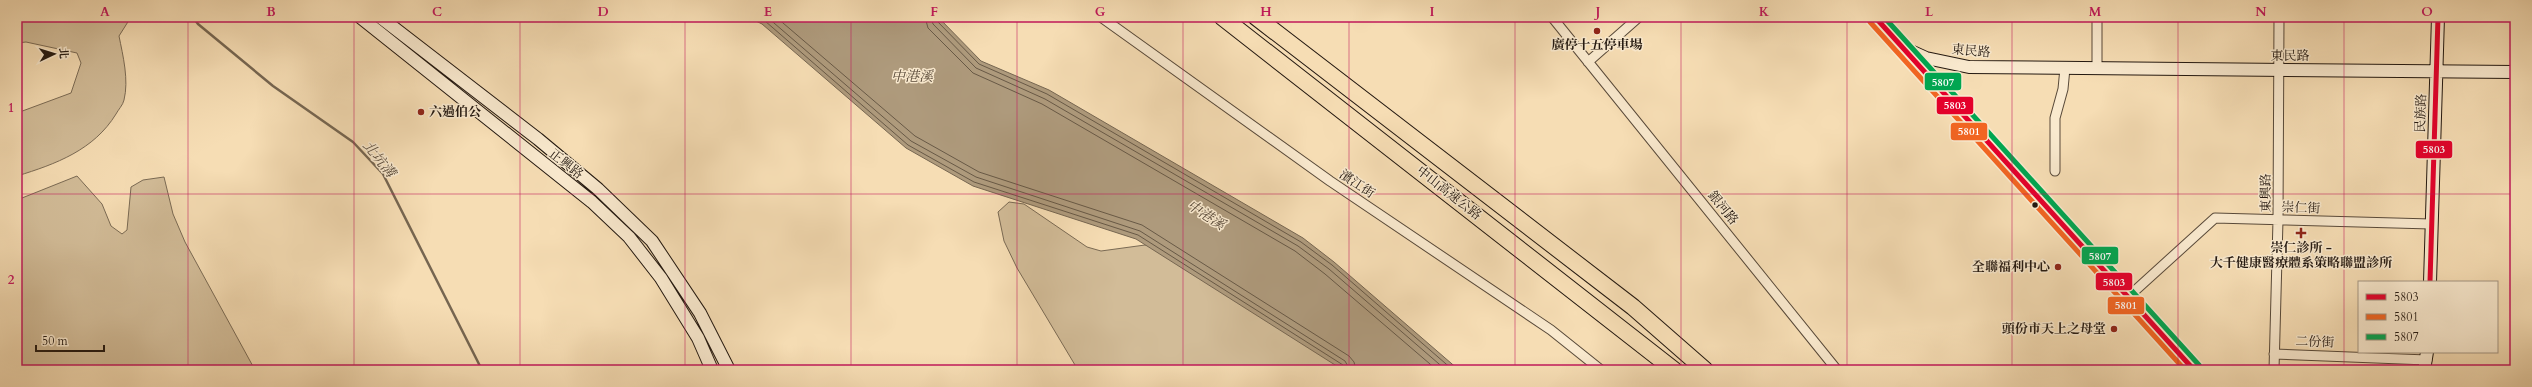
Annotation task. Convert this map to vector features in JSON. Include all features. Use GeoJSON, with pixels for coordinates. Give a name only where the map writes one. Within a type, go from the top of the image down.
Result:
{"type":"FeatureCollection","features":[{"type":"Feature","properties":{"kind":"highway","name":"中山高速公路"},"geometry":{"type":"LineString","coordinates":[[1222,17],[1674,370]]}},
{"type":"Feature","properties":{"kind":"highway","name":"中山高速公路"},"geometry":{"type":"LineString","coordinates":[[1256,17],[1627,302],[1705,370]]}},
{"type":"Feature","properties":{"kind":"main road","name":"正興路"},"geometry":{"type":"LineString","coordinates":[[360,17],[592,202],[629,237],[665,285],[698,338],[712,370]]}},
{"type":"Feature","properties":{"kind":"main road","name":"正興路"},"geometry":{"type":"LineString","coordinates":[[380,17],[538,139],[598,189],[652,241],[700,313],[729,370]]}},
{"type":"Feature","properties":{"kind":"main road"},"geometry":{"type":"LineString","coordinates":[[1875,17],[2194,370]]}},
{"type":"Feature","properties":{"kind":"main road","name":"民族路"},"geometry":{"type":"LineString","coordinates":[[2430,281],[2438,17]]}},
{"type":"Feature","properties":{"kind":"main road","name":"東民路"},"geometry":{"type":"LineString","coordinates":[[1902,47],[1926,58],[1969,67],[2097,67],[2279,71],[2436,70],[2515,72]]}},
{"type":"Feature","properties":{"kind":"street","name":"濱江街"},"geometry":{"type":"LineString","coordinates":[[1101,17],[1330,181],[1551,330],[1601,370]]}},
{"type":"Feature","properties":{"kind":"street","name":"銀河路"},"geometry":{"type":"LineString","coordinates":[[1552,17],[1837,370]]}},
{"type":"Feature","properties":{"kind":"street"},"geometry":{"type":"LineString","coordinates":[[1588,62],[1639,17]]}},
{"type":"Feature","properties":{"kind":"street"},"geometry":{"type":"LineString","coordinates":[[2096,17],[2097,67]]}},
{"type":"Feature","properties":{"kind":"street","name":"東興路"},"geometry":{"type":"LineString","coordinates":[[2274,370],[2278,220],[2280,17]]}},
{"type":"Feature","properties":{"kind":"street"},"geometry":{"type":"LineString","coordinates":[[2055,171],[2055,118],[2063,89],[2065,68]]}},
{"type":"Feature","properties":{"kind":"street","name":"崇仁街"},"geometry":{"type":"LineString","coordinates":[[2128,297],[2216,218],[2431,224]]}},
{"type":"Feature","properties":{"kind":"street","name":"二份街"},"geometry":{"type":"LineString","coordinates":[[2274,354],[2426,361]]}},
{"type":"Feature","properties":{"kind":"shaded area"},"geometry":{"type":"Polygon","coordinates":[[[17,17],[131,17],[119,36],[125,68],[126,84],[123,102],[122,106],[107,127],[97,137],[73,154],[60,161],[17,176],[17,113],[71,93],[81,63],[77,53],[26,42],[17,43],[17,17]]]}},
{"type":"Feature","properties":{"kind":"shaded area"},"geometry":{"type":"Polygon","coordinates":[[[77,176],[102,204],[111,226],[122,234],[127,230],[131,187],[143,180],[164,177],[173,214],[185,242],[255,370],[17,370],[17,200],[77,176]]]}},
{"type":"Feature","properties":{"kind":"shaded area"},"geometry":{"type":"Polygon","coordinates":[[[1009,202],[1024,204],[1087,247],[1101,251],[1145,245],[1172,251],[1360,370],[1078,370],[1017,268],[1004,241],[998,212],[1009,202]]]}},
{"type":"Feature","properties":{"kind":"water","name":"中港溪"},"geometry":{"type":"Polygon","coordinates":[[[748,17],[938,17],[981,61],[1049,90],[1303,238],[1334,262],[1459,370],[1343,370],[1136,239],[973,186],[906,148],[762,24],[748,17]]]}},
{"type":"Feature","properties":{"kind":"waterway","name":"北坑溝"},"geometry":{"type":"LineString","coordinates":[[193,17],[198,24],[273,86],[353,142],[383,174],[482,370]]}},
{"type":"Feature","properties":{"kind":"transit line","name":"5803"},"geometry":{"type":"LineString","coordinates":[[1875,17],[2194,370]]}},
{"type":"Feature","properties":{"kind":"transit line","name":"5807"},"geometry":{"type":"LineString","coordinates":[[1884,17],[2199,365]]}},
{"type":"Feature","properties":{"kind":"transit line","name":"5803"},"geometry":{"type":"LineString","coordinates":[[2430,281],[2438,17]]}},
{"type":"Feature","properties":{"kind":"transit line","name":"5801"},"geometry":{"type":"LineString","coordinates":[[1870,22],[2185,370]]}},
{"type":"Feature","properties":{"kind":"place","name":"廣停十五停車場"},"geometry":{"type":"Point","coordinates":[1597,31]}},
{"type":"Feature","properties":{"kind":"place","name":"六過伯公"},"geometry":{"type":"Point","coordinates":[421,112]}},
{"type":"Feature","properties":{"kind":"place","name":"崇仁診所 - 大千健康醫療體系策略聯盟診所"},"geometry":{"type":"Point","coordinates":[2301,233]}},
{"type":"Feature","properties":{"kind":"place","name":"全聯福利中心"},"geometry":{"type":"Point","coordinates":[2058,267]}},
{"type":"Feature","properties":{"kind":"place","name":"頭份市天上之母堂"},"geometry":{"type":"Point","coordinates":[2114,329]}}]}
